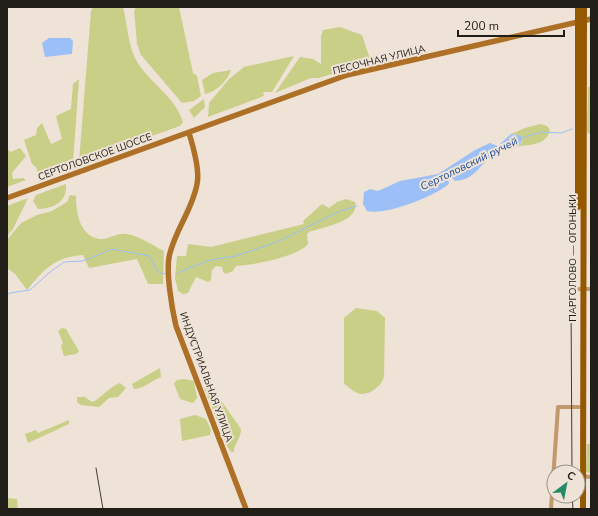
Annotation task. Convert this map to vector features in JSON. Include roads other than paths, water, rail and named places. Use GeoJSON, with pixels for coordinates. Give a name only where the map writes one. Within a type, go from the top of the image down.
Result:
{"type":"FeatureCollection","features":[{"type":"Feature","properties":{"kind":"main road","name":"ПАРГОЛОВО — ОГОНЬКИ"},"geometry":{"type":"LineString","coordinates":[[578,7],[581,21]]}},
{"type":"Feature","properties":{"kind":"main road","name":"ПАРГОЛОВО — ОГОНЬКИ"},"geometry":{"type":"LineString","coordinates":[[581,464],[579,407],[581,21],[584,7]]}},
{"type":"Feature","properties":{"kind":"main road","name":"ПЕСОЧНАЯ УЛИЦА"},"geometry":{"type":"LineString","coordinates":[[189,133],[360,72],[591,19]]}},
{"type":"Feature","properties":{"kind":"main road","name":"СЕРТОЛОВСКОЕ ШОССЕ"},"geometry":{"type":"LineString","coordinates":[[7,198],[189,133]]}},
{"type":"Feature","properties":{"kind":"main road","name":"ИНДУСТРИАЛЬНАЯ УЛИЦА"},"geometry":{"type":"LineString","coordinates":[[189,133],[198,182],[194,195],[175,235],[169,254],[172,308],[176,326],[246,509]]}},
{"type":"Feature","properties":{"kind":"main road","name":"ПАРГОЛОВО — ОГОНЬКИ"},"geometry":{"type":"LineString","coordinates":[[580,289],[581,464]]}},
{"type":"Feature","properties":{"kind":"street"},"geometry":{"type":"LineString","coordinates":[[580,289],[591,289]]}},
{"type":"Feature","properties":{"kind":"street"},"geometry":{"type":"LineString","coordinates":[[551,509],[558,407],[579,407]]}},
{"type":"Feature","properties":{"kind":"water"},"geometry":{"type":"Polygon","coordinates":[[[49,38],[70,38],[73,41],[72,54],[45,57],[42,43],[49,38]]]}},
{"type":"Feature","properties":{"kind":"water"},"geometry":{"type":"Polygon","coordinates":[[[511,134],[519,135],[522,138],[520,146],[499,150],[499,153],[488,160],[470,177],[455,181],[451,177],[448,178],[449,184],[442,189],[422,199],[397,208],[375,212],[367,211],[363,204],[364,192],[370,189],[378,191],[400,181],[438,174],[475,150],[490,143],[500,147],[500,144],[511,134]]]}},
{"type":"Feature","properties":{"kind":"waterway","name":"Сертоловский ручей"},"geometry":{"type":"LineString","coordinates":[[522,138],[541,132],[561,133],[572,129]]}},
{"type":"Feature","properties":{"kind":"waterway","name":"Сертоловский ручей"},"geometry":{"type":"LineString","coordinates":[[177,273],[210,260],[236,256],[279,241],[340,211],[357,206]]}},
{"type":"Feature","properties":{"kind":"waterway","name":"Сертоловский ручей"},"geometry":{"type":"LineString","coordinates":[[7,295],[10,293],[30,290],[64,262],[83,261],[112,249],[149,256],[158,272],[165,274]]}},
{"type":"Feature","properties":{"kind":"railway"},"geometry":{"type":"LineString","coordinates":[[571,298],[572,464]]}},
{"type":"Feature","properties":{"kind":"railway"},"geometry":{"type":"LineString","coordinates":[[96,468],[103,509]]}},
{"type":"Feature","properties":{"kind":"railway"},"geometry":{"type":"LineString","coordinates":[[573,504],[573,509]]}}]}
